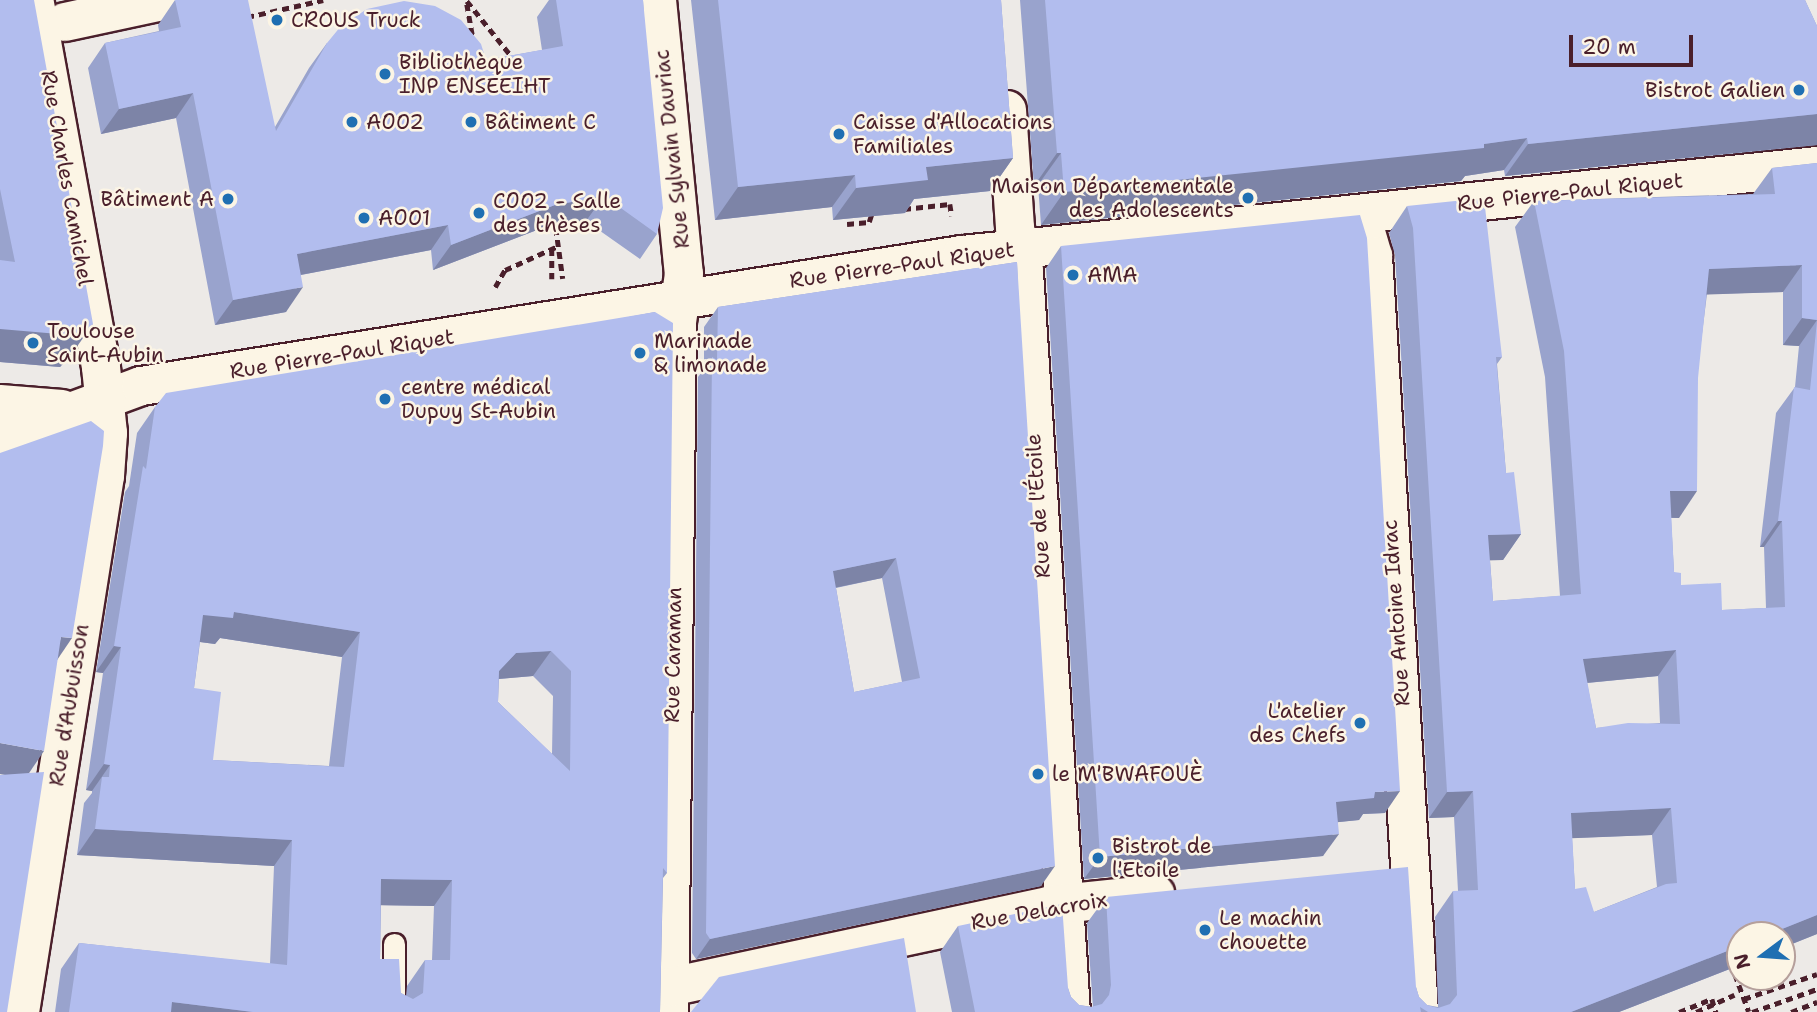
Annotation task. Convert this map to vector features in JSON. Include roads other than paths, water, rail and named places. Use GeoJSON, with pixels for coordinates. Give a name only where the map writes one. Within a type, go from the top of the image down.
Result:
{"type":"FeatureCollection","features":[{"type":"Feature","properties":{"kind":"street","name":"Rue Charles Camichel"},"geometry":{"type":"LineString","coordinates":[[34,0],[88,404]]}},
{"type":"Feature","properties":{"kind":"street"},"geometry":{"type":"LineString","coordinates":[[70,7],[168,0]]}},
{"type":"Feature","properties":{"kind":"street","name":"Rue Sylvain Dauriac"},"geometry":{"type":"LineString","coordinates":[[657,0],[684,274],[681,298]]}},
{"type":"Feature","properties":{"kind":"street","name":"Rue de l'Étoile"},"geometry":{"type":"LineString","coordinates":[[1004,80],[1015,228],[1020,248],[1071,1012]]}},
{"type":"Feature","properties":{"kind":"street","name":"Rue Pierre-Paul Riquet"},"geometry":{"type":"LineString","coordinates":[[0,438],[141,386],[681,298],[1020,248],[1817,166]]}},
{"type":"Feature","properties":{"kind":"street","name":"Rue Antoine Idrac"},"geometry":{"type":"LineString","coordinates":[[1361,215],[1373,256],[1413,869],[1419,1012]]}},
{"type":"Feature","properties":{"kind":"street","name":"Rue Caraman"},"geometry":{"type":"LineString","coordinates":[[669,1000],[677,322],[681,298]]}},
{"type":"Feature","properties":{"kind":"street"},"geometry":{"type":"LineString","coordinates":[[0,404],[88,404]]}},
{"type":"Feature","properties":{"kind":"street","name":"Rue d'Aubuisson"},"geometry":{"type":"LineString","coordinates":[[20,1012],[105,476],[108,433],[88,404]]}},
{"type":"Feature","properties":{"kind":"street"},"geometry":{"type":"LineString","coordinates":[[1373,873],[1413,869]]}},
{"type":"Feature","properties":{"kind":"street","name":"Rue Delacroix"},"geometry":{"type":"LineString","coordinates":[[669,1000],[1065,903],[1193,890]]}},
{"type":"Feature","properties":{"kind":"lane"},"geometry":{"type":"LineString","coordinates":[[394,944],[394,1012]]}},
{"type":"Feature","properties":{"kind":"place","name":"CROUS Truck"},"geometry":{"type":"Point","coordinates":[277,20]}},
{"type":"Feature","properties":{"kind":"place","name":"Bibliothèque INP ENSEEIHT"},"geometry":{"type":"Point","coordinates":[385,74]}},
{"type":"Feature","properties":{"kind":"place","name":"Bistrot Galien"},"geometry":{"type":"Point","coordinates":[1799,90]}},
{"type":"Feature","properties":{"kind":"place","name":"A002"},"geometry":{"type":"Point","coordinates":[352,122]}},
{"type":"Feature","properties":{"kind":"place","name":"Bâtiment C"},"geometry":{"type":"Point","coordinates":[471,122]}},
{"type":"Feature","properties":{"kind":"place","name":"Caisse d'Allocations Familiales"},"geometry":{"type":"Point","coordinates":[839,134]}},
{"type":"Feature","properties":{"kind":"place","name":"Maison Départementale des Adolescents"},"geometry":{"type":"Point","coordinates":[1248,198]}},
{"type":"Feature","properties":{"kind":"place","name":"Bâtiment A"},"geometry":{"type":"Point","coordinates":[228,199]}},
{"type":"Feature","properties":{"kind":"place","name":"C002 - Salle des thèses"},"geometry":{"type":"Point","coordinates":[479,213]}},
{"type":"Feature","properties":{"kind":"place","name":"A001"},"geometry":{"type":"Point","coordinates":[364,218]}},
{"type":"Feature","properties":{"kind":"place","name":"AMA"},"geometry":{"type":"Point","coordinates":[1073,275]}},
{"type":"Feature","properties":{"kind":"place","name":"Toulouse Saint-Aubin"},"geometry":{"type":"Point","coordinates":[33,343]}},
{"type":"Feature","properties":{"kind":"place","name":"Marinade & limonade"},"geometry":{"type":"Point","coordinates":[640,353]}},
{"type":"Feature","properties":{"kind":"place","name":"centre médical Dupuy St-Aubin"},"geometry":{"type":"Point","coordinates":[385,399]}},
{"type":"Feature","properties":{"kind":"place","name":"L'atelier des Chefs"},"geometry":{"type":"Point","coordinates":[1360,723]}},
{"type":"Feature","properties":{"kind":"place","name":"le M'BWAFOUÈ"},"geometry":{"type":"Point","coordinates":[1038,774]}},
{"type":"Feature","properties":{"kind":"place","name":"Bistrot de l'Etoile"},"geometry":{"type":"Point","coordinates":[1098,858]}},
{"type":"Feature","properties":{"kind":"place","name":"Le machin chouette"},"geometry":{"type":"Point","coordinates":[1205,930]}}]}
